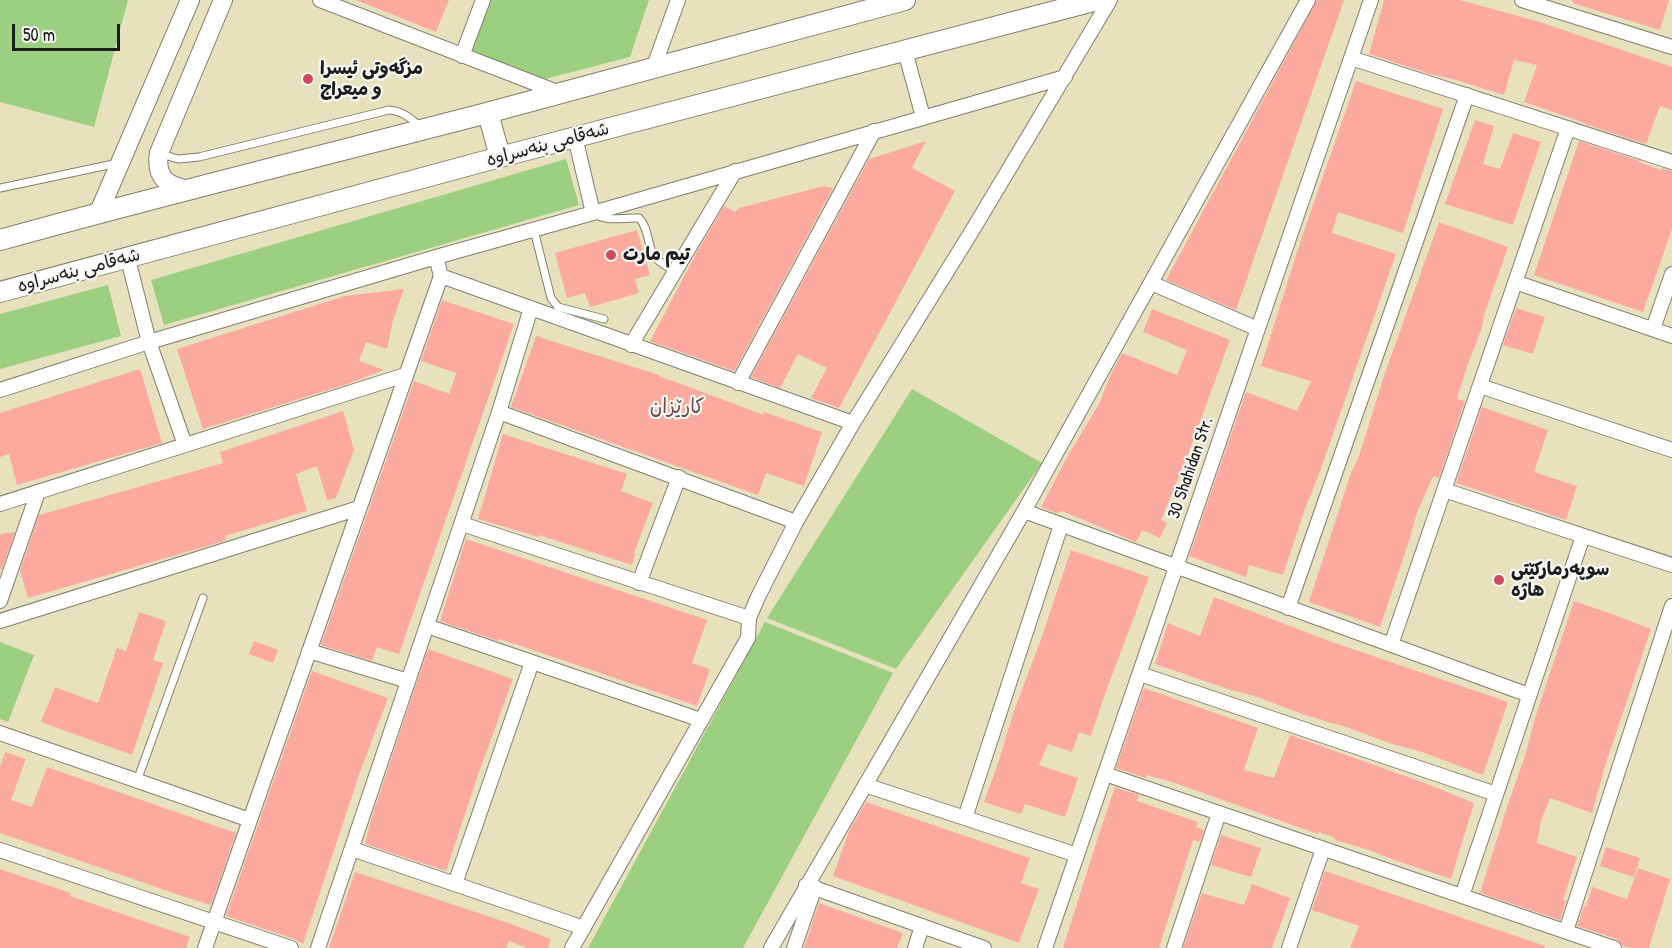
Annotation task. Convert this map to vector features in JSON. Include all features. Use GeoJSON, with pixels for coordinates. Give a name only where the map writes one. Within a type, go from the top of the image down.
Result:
{"type":"FeatureCollection","features":[{"type":"Feature","properties":{"kind":"main road"},"geometry":{"type":"LineString","coordinates":[[0,240],[99,212],[488,113],[905,0]]}},
{"type":"Feature","properties":{"kind":"main road","name":"شەقامی بنەسراوە"},"geometry":{"type":"LineString","coordinates":[[0,292],[1096,0]]}},
{"type":"Feature","properties":{"kind":"main road"},"geometry":{"type":"LineString","coordinates":[[488,113],[500,157]]}},
{"type":"Feature","properties":{"kind":"street"},"geometry":{"type":"LineString","coordinates":[[99,212],[190,0]]}},
{"type":"Feature","properties":{"kind":"street"},"geometry":{"type":"LineString","coordinates":[[190,190],[177,188],[167,182],[159,173],[157,164],[159,153],[223,0]]}},
{"type":"Feature","properties":{"kind":"street"},"geometry":{"type":"LineString","coordinates":[[320,0],[560,93]]}},
{"type":"Feature","properties":{"kind":"street"},"geometry":{"type":"LineString","coordinates":[[462,56],[483,0]]}},
{"type":"Feature","properties":{"kind":"street"},"geometry":{"type":"LineString","coordinates":[[653,69],[678,0]]}},
{"type":"Feature","properties":{"kind":"street"},"geometry":{"type":"LineString","coordinates":[[572,948],[748,638],[749,618],[796,522],[853,423],[1110,0]]}},
{"type":"Feature","properties":{"kind":"street"},"geometry":{"type":"LineString","coordinates":[[771,948],[810,886],[865,785],[1024,511],[1308,0]]}},
{"type":"Feature","properties":{"kind":"street","name":"30 Shahidan Str."},"geometry":{"type":"LineString","coordinates":[[1046,948],[1371,0]]}},
{"type":"Feature","properties":{"kind":"street"},"geometry":{"type":"LineString","coordinates":[[1522,0],[1672,47]]}},
{"type":"Feature","properties":{"kind":"street"},"geometry":{"type":"LineString","coordinates":[[905,51],[923,117]]}},
{"type":"Feature","properties":{"kind":"street"},"geometry":{"type":"LineString","coordinates":[[1351,58],[1672,162]]}},
{"type":"Feature","properties":{"kind":"street"},"geometry":{"type":"LineString","coordinates":[[0,390],[149,342],[436,257],[1065,77]]}},
{"type":"Feature","properties":{"kind":"street"},"geometry":{"type":"LineString","coordinates":[[1288,608],[1467,95]]}},
{"type":"Feature","properties":{"kind":"street"},"geometry":{"type":"LineString","coordinates":[[1391,645],[1568,128]]}},
{"type":"Feature","properties":{"kind":"street"},"geometry":{"type":"LineString","coordinates":[[738,383],[874,131]]}},
{"type":"Feature","properties":{"kind":"street"},"geometry":{"type":"LineString","coordinates":[[575,137],[593,213]]}},
{"type":"Feature","properties":{"kind":"street"},"geometry":{"type":"LineString","coordinates":[[631,345],[735,171]]}},
{"type":"Feature","properties":{"kind":"street"},"geometry":{"type":"LineString","coordinates":[[205,948],[441,276],[436,257]]}},
{"type":"Feature","properties":{"kind":"street"},"geometry":{"type":"LineString","coordinates":[[128,259],[149,342],[185,445]]}},
{"type":"Feature","properties":{"kind":"street"},"geometry":{"type":"LineString","coordinates":[[1653,329],[1672,274]]}},
{"type":"Feature","properties":{"kind":"street"},"geometry":{"type":"LineString","coordinates":[[441,276],[853,423]]}},
{"type":"Feature","properties":{"kind":"street"},"geometry":{"type":"LineString","coordinates":[[1515,282],[1672,336]]}},
{"type":"Feature","properties":{"kind":"street"},"geometry":{"type":"LineString","coordinates":[[1151,283],[1258,329]]}},
{"type":"Feature","properties":{"kind":"street"},"geometry":{"type":"LineString","coordinates":[[318,948],[462,524],[531,308]]}},
{"type":"Feature","properties":{"kind":"street"},"geometry":{"type":"LineString","coordinates":[[0,504],[405,375]]}},
{"type":"Feature","properties":{"kind":"street"},"geometry":{"type":"LineString","coordinates":[[1480,386],[1672,450]]}},
{"type":"Feature","properties":{"kind":"street"},"geometry":{"type":"LineString","coordinates":[[499,412],[796,522]]}},
{"type":"Feature","properties":{"kind":"street"},"geometry":{"type":"LineString","coordinates":[[639,582],[679,477]]}},
{"type":"Feature","properties":{"kind":"street"},"geometry":{"type":"LineString","coordinates":[[1444,490],[1672,565]]}},
{"type":"Feature","properties":{"kind":"street"},"geometry":{"type":"LineString","coordinates":[[0,601],[38,492]]}},
{"type":"Feature","properties":{"kind":"street"},"geometry":{"type":"LineString","coordinates":[[0,621],[359,508]]}},
{"type":"Feature","properties":{"kind":"street"},"geometry":{"type":"LineString","coordinates":[[1024,511],[1529,695]]}},
{"type":"Feature","properties":{"kind":"street"},"geometry":{"type":"LineString","coordinates":[[462,524],[749,618]]}},
{"type":"Feature","properties":{"kind":"street"},"geometry":{"type":"LineString","coordinates":[[965,818],[1061,525]]}},
{"type":"Feature","properties":{"kind":"street"},"geometry":{"type":"LineString","coordinates":[[1462,896],[1583,536]]}},
{"type":"Feature","properties":{"kind":"street"},"geometry":{"type":"LineString","coordinates":[[1566,932],[1672,606]]}},
{"type":"Feature","properties":{"kind":"street"},"geometry":{"type":"LineString","coordinates":[[427,626],[701,720]]}},
{"type":"Feature","properties":{"kind":"street"},"geometry":{"type":"LineString","coordinates":[[309,651],[408,681]]}},
{"type":"Feature","properties":{"kind":"street"},"geometry":{"type":"LineString","coordinates":[[455,884],[532,662]]}},
{"type":"Feature","properties":{"kind":"street"},"geometry":{"type":"LineString","coordinates":[[1140,674],[1496,794]]}},
{"type":"Feature","properties":{"kind":"street"},"geometry":{"type":"LineString","coordinates":[[0,733],[250,820]]}},
{"type":"Feature","properties":{"kind":"street"},"geometry":{"type":"LineString","coordinates":[[1105,774],[1614,948]]}},
{"type":"Feature","properties":{"kind":"street"},"geometry":{"type":"LineString","coordinates":[[865,785],[1077,855]]}},
{"type":"Feature","properties":{"kind":"street"},"geometry":{"type":"LineString","coordinates":[[1174,948],[1219,813]]}},
{"type":"Feature","properties":{"kind":"street"},"geometry":{"type":"LineString","coordinates":[[352,849],[584,928]]}},
{"type":"Feature","properties":{"kind":"street"},"geometry":{"type":"LineString","coordinates":[[1289,948],[1323,849]]}},
{"type":"Feature","properties":{"kind":"street"},"geometry":{"type":"LineString","coordinates":[[1,854],[214,921],[291,948]]}},
{"type":"Feature","properties":{"kind":"street"},"geometry":{"type":"LineString","coordinates":[[810,886],[984,948]]}},
{"type":"Feature","properties":{"kind":"street"},"geometry":{"type":"LineString","coordinates":[[794,948],[810,886]]}},
{"type":"Feature","properties":{"kind":"street"},"geometry":{"type":"LineString","coordinates":[[915,948],[922,926]]}},
{"type":"Feature","properties":{"kind":"lane"},"geometry":{"type":"LineString","coordinates":[[159,153],[178,159],[199,157],[388,110],[410,117],[422,129]]}},
{"type":"Feature","properties":{"kind":"lane"},"geometry":{"type":"LineString","coordinates":[[0,188],[120,163]]}},
{"type":"Feature","properties":{"kind":"lane"},"geometry":{"type":"LineString","coordinates":[[593,213],[601,218],[639,218],[644,223],[654,256],[675,271]]}},
{"type":"Feature","properties":{"kind":"lane"},"geometry":{"type":"LineString","coordinates":[[534,230],[554,303],[558,307],[604,319]]}},
{"type":"Feature","properties":{"kind":"lane"},"geometry":{"type":"LineString","coordinates":[[137,781],[203,598]]}},
{"type":"Feature","properties":{"kind":"green space"},"geometry":{"type":"Polygon","coordinates":[[[0,0],[128,0],[94,127],[0,102],[0,0]]]}},
{"type":"Feature","properties":{"kind":"green space"},"geometry":{"type":"Polygon","coordinates":[[[479,0],[649,0],[630,57],[541,80],[460,50],[479,0]]]}},
{"type":"Feature","properties":{"kind":"green space"},"geometry":{"type":"Polygon","coordinates":[[[566,159],[579,205],[164,325],[151,280],[566,159]]]}},
{"type":"Feature","properties":{"kind":"green space"},"geometry":{"type":"Polygon","coordinates":[[[108,285],[121,336],[0,369],[0,314],[108,285]]]}},
{"type":"Feature","properties":{"kind":"green space"},"geometry":{"type":"Polygon","coordinates":[[[912,389],[1042,463],[896,669],[767,618],[912,389]]]}},
{"type":"Feature","properties":{"kind":"green space"},"geometry":{"type":"Polygon","coordinates":[[[765,622],[893,673],[743,948],[588,948],[765,622]]]}},
{"type":"Feature","properties":{"kind":"green space"},"geometry":{"type":"Polygon","coordinates":[[[0,642],[34,655],[8,722],[0,719],[0,642]]]}},
{"type":"Feature","properties":{"kind":"building"},"geometry":{"type":"Polygon","coordinates":[[[356,0],[449,0],[436,32],[356,0]]]}},
{"type":"Feature","properties":{"kind":"building"},"geometry":{"type":"Polygon","coordinates":[[[1317,0],[1344,0],[1236,310],[1166,280],[1317,0]]]}},
{"type":"Feature","properties":{"kind":"building"},"geometry":{"type":"Polygon","coordinates":[[[1384,0],[1460,0],[1540,22],[1672,67],[1672,110],[1660,106],[1646,144],[1524,102],[1537,65],[1514,60],[1504,95],[1369,54],[1384,0]]]}},
{"type":"Feature","properties":{"kind":"building"},"geometry":{"type":"Polygon","coordinates":[[[1573,0],[1669,0],[1660,30],[1572,3],[1573,0]]]}},
{"type":"Feature","properties":{"kind":"building"},"geometry":{"type":"Polygon","coordinates":[[[1356,81],[1443,109],[1403,233],[1338,212],[1332,233],[1396,254],[1283,575],[1249,565],[1246,577],[1189,556],[1246,392],[1297,411],[1311,381],[1261,366],[1300,243],[1356,81]]]}},
{"type":"Feature","properties":{"kind":"building"},"geometry":{"type":"Polygon","coordinates":[[[1475,120],[1494,126],[1483,164],[1500,169],[1513,133],[1541,142],[1513,225],[1445,204],[1475,120]]]}},
{"type":"Feature","properties":{"kind":"building"},"geometry":{"type":"Polygon","coordinates":[[[926,141],[912,168],[955,191],[839,408],[811,398],[827,368],[798,354],[780,388],[751,377],[869,159],[926,141]]]}},
{"type":"Feature","properties":{"kind":"building"},"geometry":{"type":"Polygon","coordinates":[[[1579,141],[1661,170],[1662,168],[1672,171],[1672,229],[1643,312],[1534,275],[1579,141]]]}},
{"type":"Feature","properties":{"kind":"building"},"geometry":{"type":"Polygon","coordinates":[[[824,186],[833,188],[734,371],[650,341],[724,206],[735,212],[739,208],[824,186]]]}},
{"type":"Feature","properties":{"kind":"building"},"geometry":{"type":"Polygon","coordinates":[[[1439,222],[1508,247],[1457,399],[1465,401],[1439,478],[1433,476],[1417,513],[1380,627],[1309,602],[1385,373],[1439,222]]]}},
{"type":"Feature","properties":{"kind":"building"},"geometry":{"type":"Polygon","coordinates":[[[637,230],[650,275],[635,279],[639,293],[590,307],[585,293],[567,298],[555,253],[637,230]]]}},
{"type":"Feature","properties":{"kind":"building"},"geometry":{"type":"Polygon","coordinates":[[[404,289],[393,320],[387,349],[366,342],[359,361],[384,370],[350,383],[203,429],[177,349],[345,296],[404,289]]]}},
{"type":"Feature","properties":{"kind":"building"},"geometry":{"type":"Polygon","coordinates":[[[442,300],[514,324],[399,654],[377,647],[372,661],[321,645],[414,381],[449,394],[453,383],[456,373],[421,361],[442,300]]]}},
{"type":"Feature","properties":{"kind":"building"},"geometry":{"type":"Polygon","coordinates":[[[1516,308],[1545,317],[1533,354],[1503,345],[1516,308]]]}},
{"type":"Feature","properties":{"kind":"building"},"geometry":{"type":"Polygon","coordinates":[[[1152,309],[1230,340],[1161,520],[1167,523],[1160,538],[1142,530],[1136,542],[1062,511],[1056,513],[1041,507],[1099,404],[1122,353],[1177,375],[1187,350],[1143,332],[1152,309]]]}},
{"type":"Feature","properties":{"kind":"building"},"geometry":{"type":"Polygon","coordinates":[[[536,336],[659,375],[763,415],[764,412],[822,432],[804,486],[766,473],[758,495],[511,407],[536,336]]]}},
{"type":"Feature","properties":{"kind":"building"},"geometry":{"type":"Polygon","coordinates":[[[140,369],[162,443],[17,485],[9,454],[0,457],[0,413],[140,369]]]}},
{"type":"Feature","properties":{"kind":"building"},"geometry":{"type":"Polygon","coordinates":[[[1482,407],[1548,430],[1534,472],[1577,486],[1566,520],[1456,483],[1482,407]]]}},
{"type":"Feature","properties":{"kind":"building"},"geometry":{"type":"Polygon","coordinates":[[[343,411],[354,450],[336,498],[327,500],[317,466],[296,474],[307,511],[225,536],[226,540],[221,542],[28,598],[20,571],[39,515],[223,463],[220,452],[343,411]]]}},
{"type":"Feature","properties":{"kind":"building"},"geometry":{"type":"Polygon","coordinates":[[[503,434],[627,474],[621,491],[653,503],[634,553],[632,565],[539,535],[539,537],[478,519],[503,434]]]}},
{"type":"Feature","properties":{"kind":"building"},"geometry":{"type":"Polygon","coordinates":[[[15,532],[2,569],[0,569],[0,534],[15,532]]]}},
{"type":"Feature","properties":{"kind":"building"},"geometry":{"type":"Polygon","coordinates":[[[466,539],[707,620],[692,663],[710,669],[697,706],[440,621],[466,539]]]}},
{"type":"Feature","properties":{"kind":"building"},"geometry":{"type":"Polygon","coordinates":[[[1071,550],[1149,577],[1091,736],[1079,732],[1072,752],[1048,744],[1039,765],[1078,778],[1065,817],[1025,804],[1021,814],[984,802],[1071,550]]]}},
{"type":"Feature","properties":{"kind":"building"},"geometry":{"type":"Polygon","coordinates":[[[1214,597],[1332,642],[1508,702],[1483,775],[1422,752],[1155,664],[1168,623],[1200,636],[1214,597]]]}},
{"type":"Feature","properties":{"kind":"building"},"geometry":{"type":"Polygon","coordinates":[[[1574,601],[1651,629],[1606,763],[1592,813],[1550,798],[1541,821],[1537,843],[1577,857],[1563,900],[1566,901],[1560,920],[1480,893],[1574,601]]]}},
{"type":"Feature","properties":{"kind":"building"},"geometry":{"type":"Polygon","coordinates":[[[139,612],[166,621],[153,660],[163,663],[132,755],[41,722],[55,687],[98,703],[117,648],[126,651],[139,612]]]}},
{"type":"Feature","properties":{"kind":"building"},"geometry":{"type":"Polygon","coordinates":[[[254,641],[278,650],[273,663],[249,654],[254,641]]]}},
{"type":"Feature","properties":{"kind":"building"},"geometry":{"type":"Polygon","coordinates":[[[428,649],[513,679],[446,871],[365,844],[372,816],[428,649]]]}},
{"type":"Feature","properties":{"kind":"building"},"geometry":{"type":"Polygon","coordinates":[[[312,671],[388,698],[360,772],[303,944],[226,916],[312,671]]]}},
{"type":"Feature","properties":{"kind":"building"},"geometry":{"type":"Polygon","coordinates":[[[1144,688],[1258,728],[1244,770],[1274,778],[1290,735],[1474,803],[1451,879],[1172,782],[1147,775],[1146,778],[1116,768],[1144,688]]]}},
{"type":"Feature","properties":{"kind":"building"},"geometry":{"type":"Polygon","coordinates":[[[5,752],[26,759],[11,800],[32,807],[47,767],[236,833],[211,905],[0,833],[0,767],[5,752]]]}},
{"type":"Feature","properties":{"kind":"building"},"geometry":{"type":"Polygon","coordinates":[[[1115,787],[1139,795],[1137,801],[1198,822],[1196,827],[1204,830],[1200,842],[1193,840],[1159,948],[1063,948],[1100,831],[1115,787]]]}},
{"type":"Feature","properties":{"kind":"building"},"geometry":{"type":"Polygon","coordinates":[[[866,802],[1030,858],[1021,883],[1039,889],[1019,943],[833,876],[849,831],[866,802]]]}},
{"type":"Feature","properties":{"kind":"building"},"geometry":{"type":"Polygon","coordinates":[[[1221,835],[1261,848],[1251,877],[1211,865],[1221,835]]]}},
{"type":"Feature","properties":{"kind":"building"},"geometry":{"type":"Polygon","coordinates":[[[1606,847],[1640,858],[1634,877],[1600,866],[1606,847]]]}},
{"type":"Feature","properties":{"kind":"building"},"geometry":{"type":"Polygon","coordinates":[[[1638,868],[1670,879],[1649,948],[1623,946],[1617,939],[1577,926],[1592,887],[1627,899],[1638,868]]]}},
{"type":"Feature","properties":{"kind":"building"},"geometry":{"type":"Polygon","coordinates":[[[0,869],[71,893],[70,896],[190,937],[186,948],[0,948],[0,869]]]}},
{"type":"Feature","properties":{"kind":"building"},"geometry":{"type":"Polygon","coordinates":[[[1325,871],[1545,946],[1545,948],[1350,948],[1359,926],[1312,910],[1325,871]]]}},
{"type":"Feature","properties":{"kind":"building"},"geometry":{"type":"Polygon","coordinates":[[[355,872],[551,939],[548,948],[527,948],[509,941],[506,948],[329,948],[355,872]]]}},
{"type":"Feature","properties":{"kind":"building"},"geometry":{"type":"Polygon","coordinates":[[[1252,884],[1290,898],[1272,948],[1183,948],[1202,893],[1244,905],[1252,884]]]}},
{"type":"Feature","properties":{"kind":"building"},"geometry":{"type":"Polygon","coordinates":[[[819,903],[903,933],[897,948],[804,948],[819,903]]]}},
{"type":"Feature","properties":{"kind":"place","name":"مزگەوتی ئیسرا و میعراج"},"geometry":{"type":"Point","coordinates":[308,79]}},
{"type":"Feature","properties":{"kind":"place","name":"تيم مارت"},"geometry":{"type":"Point","coordinates":[611,255]}},
{"type":"Feature","properties":{"kind":"place","name":"سوپەرمارکێتی هاژە"},"geometry":{"type":"Point","coordinates":[1499,580]}},
{"type":"Feature","properties":{"kind":"district","name":"کارێزان"},"geometry":{"type":"Point","coordinates":[677,408]}}]}
